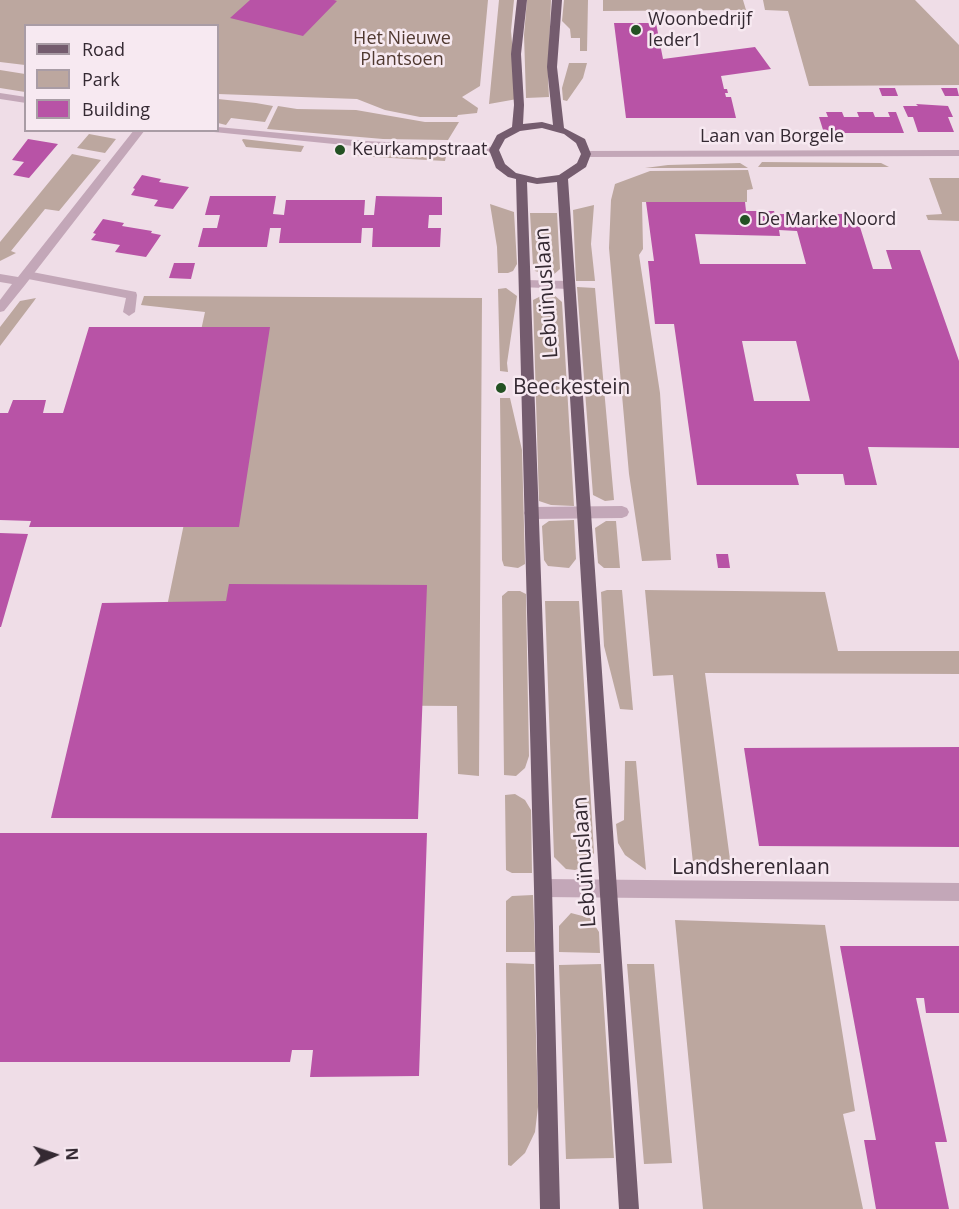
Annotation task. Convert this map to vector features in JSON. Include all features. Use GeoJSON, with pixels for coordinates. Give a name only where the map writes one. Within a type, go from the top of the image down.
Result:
{"type":"FeatureCollection","features":[{"type":"Feature","properties":{"kind":"main road"},"geometry":{"type":"LineString","coordinates":[[517,128],[519,105],[516,54],[522,0]]}},
{"type":"Feature","properties":{"kind":"main road"},"geometry":{"type":"LineString","coordinates":[[557,0],[552,67],[560,128]]}},
{"type":"Feature","properties":{"kind":"main road"},"geometry":{"type":"LineString","coordinates":[[534,125],[560,128],[581,141],[586,154],[582,165],[562,178],[537,181],[520,178],[500,166],[494,155],[494,150],[501,137],[517,128],[534,125]]}},
{"type":"Feature","properties":{"kind":"main road","name":"Lebuïnuslaan"},"geometry":{"type":"LineString","coordinates":[[520,178],[543,888],[550,1209]]}},
{"type":"Feature","properties":{"kind":"main road","name":"Lebuïnuslaan"},"geometry":{"type":"LineString","coordinates":[[562,178],[629,1209]]}},
{"type":"Feature","properties":{"kind":"street"},"geometry":{"type":"LineString","coordinates":[[0,96],[24,100]]}},
{"type":"Feature","properties":{"kind":"street"},"geometry":{"type":"LineString","coordinates":[[219,130],[364,144],[494,150]]}},
{"type":"Feature","properties":{"kind":"street"},"geometry":{"type":"LineString","coordinates":[[0,308],[138,132]]}},
{"type":"Feature","properties":{"kind":"street","name":"Laan van Borgele"},"geometry":{"type":"LineString","coordinates":[[586,154],[959,153]]}},
{"type":"Feature","properties":{"kind":"street"},"geometry":{"type":"LineString","coordinates":[[0,278],[24,279]]}},
{"type":"Feature","properties":{"kind":"street"},"geometry":{"type":"LineString","coordinates":[[524,284],[568,285]]}},
{"type":"Feature","properties":{"kind":"street"},"geometry":{"type":"LineString","coordinates":[[531,513],[622,512]]}},
{"type":"Feature","properties":{"kind":"street","name":"Landsherenlaan"},"geometry":{"type":"LineString","coordinates":[[543,888],[959,892]]}},
{"type":"Feature","properties":{"kind":"lane"},"geometry":{"type":"LineString","coordinates":[[24,279],[132,295],[129,312]]}},
{"type":"Feature","properties":{"kind":"green space","name":"Het Nieuwe Plantsoen"},"geometry":{"type":"Polygon","coordinates":[[[0,0],[488,0],[480,86],[462,97],[478,108],[477,113],[457,117],[420,117],[385,110],[357,99],[219,94],[219,24],[24,24],[24,65],[0,62],[0,0]]]}},
{"type":"Feature","properties":{"kind":"green space"},"geometry":{"type":"Polygon","coordinates":[[[499,0],[514,0],[511,31],[517,99],[489,104],[499,0]]]}},
{"type":"Feature","properties":{"kind":"green space"},"geometry":{"type":"Polygon","coordinates":[[[527,0],[551,0],[549,97],[526,98],[524,35],[527,0]]]}},
{"type":"Feature","properties":{"kind":"green space"},"geometry":{"type":"Polygon","coordinates":[[[564,0],[588,0],[587,51],[580,51],[580,38],[571,38],[570,29],[562,21],[564,0]]]}},
{"type":"Feature","properties":{"kind":"green space"},"geometry":{"type":"Polygon","coordinates":[[[603,0],[743,0],[746,10],[603,11],[603,0]]]}},
{"type":"Feature","properties":{"kind":"green space"},"geometry":{"type":"Polygon","coordinates":[[[763,0],[915,0],[959,45],[959,85],[809,86],[788,11],[765,10],[763,0]]]}},
{"type":"Feature","properties":{"kind":"green space"},"geometry":{"type":"Polygon","coordinates":[[[569,63],[587,63],[583,78],[567,101],[563,100],[562,88],[569,63]]]}},
{"type":"Feature","properties":{"kind":"green space"},"geometry":{"type":"Polygon","coordinates":[[[0,70],[24,74],[24,92],[0,88],[0,70]]]}},
{"type":"Feature","properties":{"kind":"green space"},"geometry":{"type":"Polygon","coordinates":[[[219,99],[273,106],[265,122],[231,118],[226,125],[219,123],[219,99]]]}},
{"type":"Feature","properties":{"kind":"green space"},"geometry":{"type":"Polygon","coordinates":[[[278,106],[297,109],[356,110],[425,122],[459,122],[448,140],[383,139],[267,129],[278,106]]]}},
{"type":"Feature","properties":{"kind":"green space"},"geometry":{"type":"Polygon","coordinates":[[[89,134],[116,139],[105,153],[77,148],[89,134]]]}},
{"type":"Feature","properties":{"kind":"green space"},"geometry":{"type":"Polygon","coordinates":[[[242,140],[304,146],[301,152],[246,147],[242,140]]]}},
{"type":"Feature","properties":{"kind":"green space"},"geometry":{"type":"Polygon","coordinates":[[[368,151],[446,156],[445,161],[356,156],[368,151]]]}},
{"type":"Feature","properties":{"kind":"green space"},"geometry":{"type":"Polygon","coordinates":[[[72,154],[101,160],[59,211],[45,209],[11,251],[16,253],[0,261],[0,242],[72,154]]]}},
{"type":"Feature","properties":{"kind":"green space"},"geometry":{"type":"Polygon","coordinates":[[[762,162],[881,163],[889,167],[758,167],[762,162]]]}},
{"type":"Feature","properties":{"kind":"green space"},"geometry":{"type":"Polygon","coordinates":[[[740,163],[748,168],[645,168],[668,165],[740,163]]]}},
{"type":"Feature","properties":{"kind":"green space"},"geometry":{"type":"Polygon","coordinates":[[[748,170],[753,189],[747,190],[747,202],[642,202],[643,249],[639,255],[660,393],[671,560],[642,561],[629,474],[609,248],[611,200],[615,184],[650,171],[748,170]]]}},
{"type":"Feature","properties":{"kind":"green space"},"geometry":{"type":"Polygon","coordinates":[[[929,178],[959,178],[959,221],[928,220],[926,215],[942,214],[929,178]]]}},
{"type":"Feature","properties":{"kind":"green space"},"geometry":{"type":"Polygon","coordinates":[[[490,204],[514,212],[517,264],[513,271],[508,273],[498,273],[497,247],[490,204]]]}},
{"type":"Feature","properties":{"kind":"green space"},"geometry":{"type":"Polygon","coordinates":[[[594,205],[591,244],[595,281],[576,281],[573,210],[594,205]]]}},
{"type":"Feature","properties":{"kind":"green space"},"geometry":{"type":"Polygon","coordinates":[[[530,213],[557,213],[560,269],[552,276],[535,271],[533,266],[530,213]]]}},
{"type":"Feature","properties":{"kind":"green space"},"geometry":{"type":"Polygon","coordinates":[[[577,287],[595,288],[614,500],[605,501],[593,495],[577,287]]]}},
{"type":"Feature","properties":{"kind":"green space"},"geometry":{"type":"Polygon","coordinates":[[[506,288],[517,296],[507,363],[508,372],[500,371],[498,289],[506,288]]]}},
{"type":"Feature","properties":{"kind":"green space"},"geometry":{"type":"Polygon","coordinates":[[[553,294],[562,302],[574,506],[551,505],[539,501],[533,300],[543,295],[553,294]]]}},
{"type":"Feature","properties":{"kind":"green space"},"geometry":{"type":"Polygon","coordinates":[[[144,296],[482,298],[479,776],[458,774],[457,706],[147,704],[195,470],[171,470],[205,312],[141,305],[144,296]]]}},
{"type":"Feature","properties":{"kind":"green space"},"geometry":{"type":"Polygon","coordinates":[[[36,298],[0,346],[0,327],[20,301],[36,298]]]}},
{"type":"Feature","properties":{"kind":"green space"},"geometry":{"type":"Polygon","coordinates":[[[500,398],[510,398],[522,450],[525,564],[518,568],[504,566],[502,560],[500,398]]]}},
{"type":"Feature","properties":{"kind":"green space"},"geometry":{"type":"Polygon","coordinates":[[[574,520],[576,559],[569,568],[548,566],[544,560],[542,526],[549,521],[574,520]]]}},
{"type":"Feature","properties":{"kind":"green space"},"geometry":{"type":"Polygon","coordinates":[[[606,521],[616,521],[620,568],[604,568],[598,563],[595,528],[606,521]]]}},
{"type":"Feature","properties":{"kind":"green space"},"geometry":{"type":"Polygon","coordinates":[[[622,590],[633,710],[620,709],[604,646],[601,592],[622,590]]]}},
{"type":"Feature","properties":{"kind":"green space"},"geometry":{"type":"Polygon","coordinates":[[[645,590],[825,592],[838,651],[959,651],[959,674],[705,673],[731,867],[693,863],[673,675],[653,676],[645,590]]]}},
{"type":"Feature","properties":{"kind":"green space"},"geometry":{"type":"Polygon","coordinates":[[[508,591],[520,591],[526,594],[529,756],[525,768],[516,776],[504,775],[502,596],[508,591]]]}},
{"type":"Feature","properties":{"kind":"green space"},"geometry":{"type":"Polygon","coordinates":[[[545,601],[579,601],[594,853],[586,866],[575,870],[566,869],[554,857],[545,601]]]}},
{"type":"Feature","properties":{"kind":"green space"},"geometry":{"type":"Polygon","coordinates":[[[625,761],[636,761],[646,870],[625,855],[618,843],[616,824],[624,820],[625,761]]]}},
{"type":"Feature","properties":{"kind":"green space"},"geometry":{"type":"Polygon","coordinates":[[[515,794],[525,800],[531,810],[532,873],[512,873],[506,870],[505,795],[515,794]]]}},
{"type":"Feature","properties":{"kind":"green space"},"geometry":{"type":"Polygon","coordinates":[[[533,895],[535,952],[506,952],[506,901],[512,896],[533,895]]]}},
{"type":"Feature","properties":{"kind":"green space"},"geometry":{"type":"Polygon","coordinates":[[[571,913],[590,918],[599,932],[600,953],[559,952],[559,926],[571,913]]]}},
{"type":"Feature","properties":{"kind":"green space"},"geometry":{"type":"Polygon","coordinates":[[[675,920],[825,925],[855,1111],[843,1114],[863,1209],[703,1209],[675,920]]]}},
{"type":"Feature","properties":{"kind":"green space"},"geometry":{"type":"Polygon","coordinates":[[[506,963],[534,964],[538,1107],[535,1132],[525,1153],[511,1166],[508,1165],[506,963]]]}},
{"type":"Feature","properties":{"kind":"green space"},"geometry":{"type":"Polygon","coordinates":[[[601,964],[614,1158],[566,1159],[559,965],[601,964]]]}},
{"type":"Feature","properties":{"kind":"green space"},"geometry":{"type":"Polygon","coordinates":[[[627,964],[654,964],[672,1163],[644,1164],[627,964]]]}},
{"type":"Feature","properties":{"kind":"building"},"geometry":{"type":"Polygon","coordinates":[[[250,0],[337,1],[303,36],[230,18],[250,0]]]}},
{"type":"Feature","properties":{"kind":"building"},"geometry":{"type":"Polygon","coordinates":[[[614,23],[656,23],[663,59],[755,47],[771,69],[721,76],[724,89],[727,89],[728,93],[725,93],[726,97],[731,97],[736,118],[626,118],[614,23]]]}},
{"type":"Feature","properties":{"kind":"building"},"geometry":{"type":"Polygon","coordinates":[[[879,88],[895,88],[898,96],[882,96],[879,88]]]}},
{"type":"Feature","properties":{"kind":"building"},"geometry":{"type":"Polygon","coordinates":[[[941,88],[957,88],[959,96],[945,96],[941,88]]]}},
{"type":"Feature","properties":{"kind":"building"},"geometry":{"type":"Polygon","coordinates":[[[916,104],[948,106],[953,117],[948,117],[954,132],[918,132],[913,117],[908,117],[903,106],[918,106],[916,104]]]}},
{"type":"Feature","properties":{"kind":"building"},"geometry":{"type":"Polygon","coordinates":[[[826,112],[842,112],[844,117],[859,117],[857,112],[873,112],[875,117],[890,117],[888,112],[896,112],[904,133],[824,133],[819,117],[828,117],[826,112]]]}},
{"type":"Feature","properties":{"kind":"building"},"geometry":{"type":"Polygon","coordinates":[[[28,139],[58,144],[29,178],[13,175],[24,162],[12,160],[28,139]]]}},
{"type":"Feature","properties":{"kind":"building"},"geometry":{"type":"Polygon","coordinates":[[[142,175],[161,179],[159,182],[189,187],[173,209],[154,206],[158,200],[131,195],[142,175]]]}},
{"type":"Feature","properties":{"kind":"building"},"geometry":{"type":"Polygon","coordinates":[[[210,196],[276,196],[273,214],[284,215],[286,200],[365,200],[364,215],[374,215],[376,196],[442,197],[442,215],[429,215],[428,228],[441,228],[440,247],[372,247],[373,228],[362,228],[361,243],[279,243],[281,228],[270,228],[267,247],[198,247],[203,228],[217,228],[220,215],[205,215],[210,196]]]}},
{"type":"Feature","properties":{"kind":"building"},"geometry":{"type":"Polygon","coordinates":[[[646,202],[745,202],[746,211],[774,211],[775,214],[856,214],[873,269],[892,269],[886,250],[920,250],[959,361],[959,448],[868,447],[877,485],[845,485],[843,474],[796,474],[799,485],[697,485],[674,324],[655,324],[648,261],[654,261],[646,202]],[[779,230],[780,236],[695,234],[700,264],[806,264],[797,231],[779,230]],[[742,341],[754,401],[810,401],[796,341],[742,341]]]}},
{"type":"Feature","properties":{"kind":"building"},"geometry":{"type":"Polygon","coordinates":[[[103,219],[161,235],[146,257],[115,252],[120,245],[91,240],[103,219]]]}},
{"type":"Feature","properties":{"kind":"building"},"geometry":{"type":"Polygon","coordinates":[[[174,263],[195,263],[191,279],[169,278],[174,263]]]}},
{"type":"Feature","properties":{"kind":"building"},"geometry":{"type":"Polygon","coordinates":[[[89,327],[270,327],[239,527],[29,527],[31,521],[0,520],[0,413],[8,413],[13,400],[46,400],[43,413],[63,413],[89,327]]]}},
{"type":"Feature","properties":{"kind":"building"},"geometry":{"type":"Polygon","coordinates":[[[0,533],[28,534],[1,627],[0,627],[0,533]]]}},
{"type":"Feature","properties":{"kind":"building"},"geometry":{"type":"Polygon","coordinates":[[[716,554],[728,554],[730,568],[718,568],[716,554]]]}},
{"type":"Feature","properties":{"kind":"building"},"geometry":{"type":"Polygon","coordinates":[[[229,584],[427,585],[418,819],[51,818],[102,603],[226,601],[229,584]]]}},
{"type":"Feature","properties":{"kind":"building"},"geometry":{"type":"Polygon","coordinates":[[[959,747],[959,847],[759,846],[744,748],[959,747]]]}},
{"type":"Feature","properties":{"kind":"building"},"geometry":{"type":"Polygon","coordinates":[[[0,833],[427,833],[419,1076],[310,1077],[313,1050],[292,1050],[290,1062],[0,1062],[0,833]]]}},
{"type":"Feature","properties":{"kind":"building"},"geometry":{"type":"Polygon","coordinates":[[[840,946],[959,946],[959,1013],[926,1013],[924,998],[916,998],[947,1142],[935,1142],[949,1209],[876,1209],[864,1140],[876,1140],[840,946]]]}},
{"type":"Feature","properties":{"kind":"place","name":"Woonbedrijf Ieder1"},"geometry":{"type":"Point","coordinates":[636,30]}},
{"type":"Feature","properties":{"kind":"place","name":"Keurkampstraat"},"geometry":{"type":"Point","coordinates":[340,150]}},
{"type":"Feature","properties":{"kind":"place","name":"De Marke Noord"},"geometry":{"type":"Point","coordinates":[745,220]}},
{"type":"Feature","properties":{"kind":"place","name":"Beeckestein"},"geometry":{"type":"Point","coordinates":[501,388]}}]}
